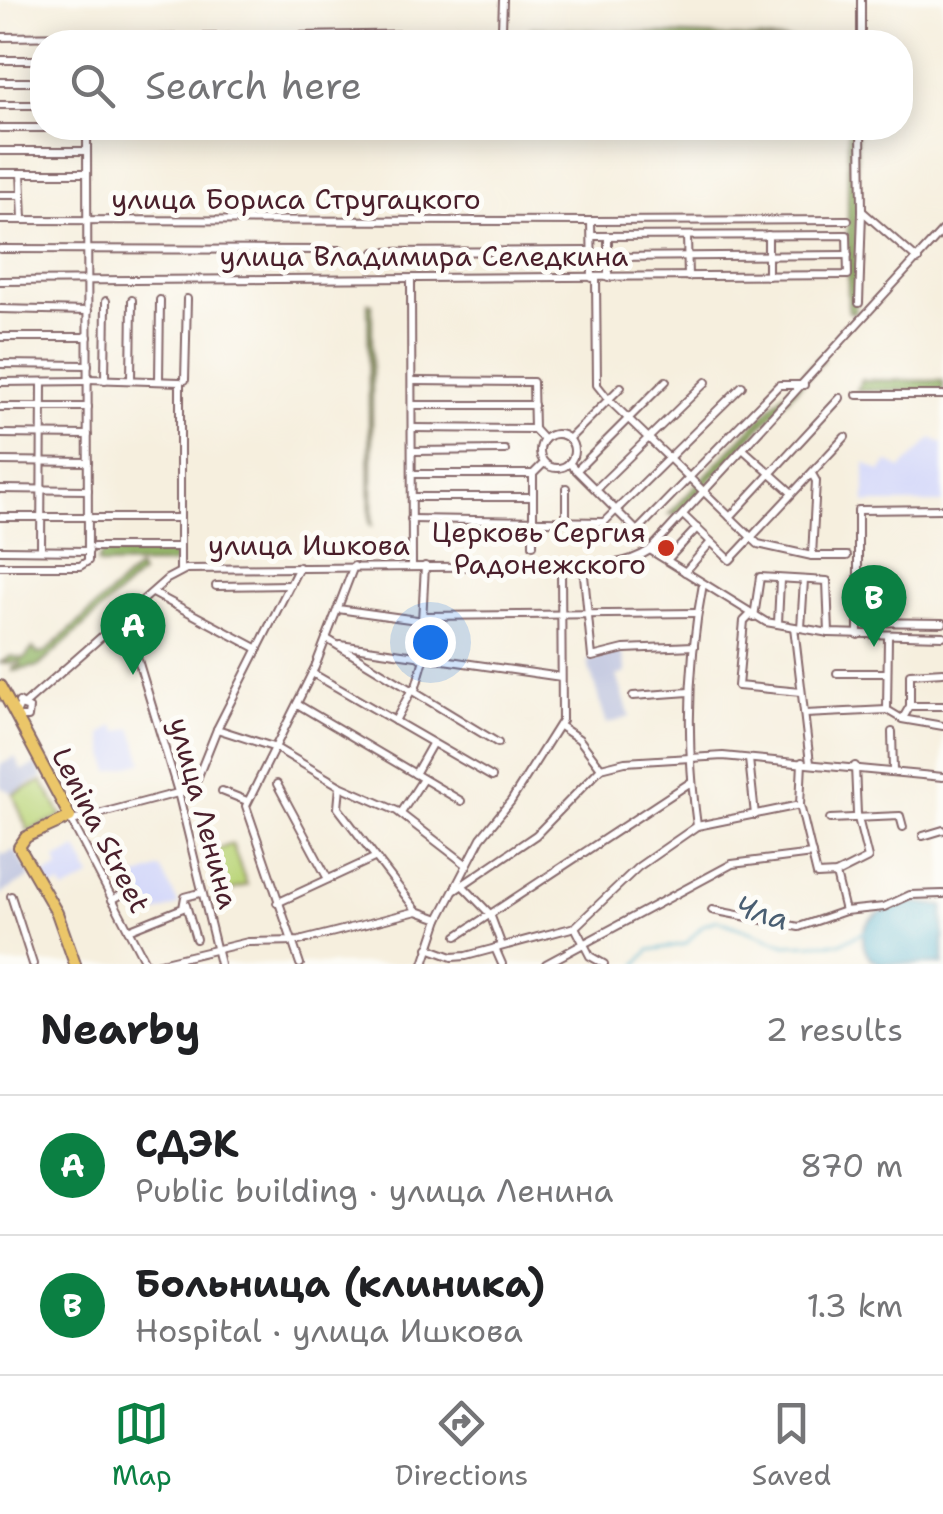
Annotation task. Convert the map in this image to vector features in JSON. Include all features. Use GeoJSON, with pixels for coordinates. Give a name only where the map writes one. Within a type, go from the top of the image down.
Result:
{"type":"FeatureCollection","features":[{"type":"Feature","properties":{"kind":"main road","name":"Lenina Street"},"geometry":{"type":"LineString","coordinates":[[0,686],[22,708],[27,736],[71,819]]}},
{"type":"Feature","properties":{"kind":"main road"},"geometry":{"type":"LineString","coordinates":[[71,819],[26,837],[19,846],[57,914],[76,964]]}},
{"type":"Feature","properties":{"kind":"street"},"geometry":{"type":"LineString","coordinates":[[501,30],[503,0]]}},
{"type":"Feature","properties":{"kind":"street"},"geometry":{"type":"LineString","coordinates":[[861,0],[861,30]]}},
{"type":"Feature","properties":{"kind":"street"},"geometry":{"type":"LineString","coordinates":[[0,37],[30,38]]}},
{"type":"Feature","properties":{"kind":"street"},"geometry":{"type":"LineString","coordinates":[[0,60],[30,60]]}},
{"type":"Feature","properties":{"kind":"street"},"geometry":{"type":"LineString","coordinates":[[0,82],[30,82]]}},
{"type":"Feature","properties":{"kind":"street"},"geometry":{"type":"LineString","coordinates":[[0,105],[30,105]]}},
{"type":"Feature","properties":{"kind":"street"},"geometry":{"type":"LineString","coordinates":[[0,128],[30,128]]}},
{"type":"Feature","properties":{"kind":"street"},"geometry":{"type":"LineString","coordinates":[[0,566],[84,566],[92,549],[88,490],[87,140]]}},
{"type":"Feature","properties":{"kind":"street"},"geometry":{"type":"LineString","coordinates":[[859,303],[861,140]]}},
{"type":"Feature","properties":{"kind":"street"},"geometry":{"type":"LineString","coordinates":[[0,151],[87,151]]}},
{"type":"Feature","properties":{"kind":"street"},"geometry":{"type":"LineString","coordinates":[[0,173],[86,173]]}},
{"type":"Feature","properties":{"kind":"street"},"geometry":{"type":"LineString","coordinates":[[21,173],[23,220]]}},
{"type":"Feature","properties":{"kind":"street"},"geometry":{"type":"LineString","coordinates":[[0,196],[22,195]]}},
{"type":"Feature","properties":{"kind":"street"},"geometry":{"type":"LineString","coordinates":[[862,211],[918,260]]}},
{"type":"Feature","properties":{"kind":"street","name":"улица Бориса Стругацкого"},"geometry":{"type":"LineString","coordinates":[[0,220],[848,220]]}},
{"type":"Feature","properties":{"kind":"street"},"geometry":{"type":"LineString","coordinates":[[592,221],[597,385],[750,538],[766,548],[812,556],[848,556]]}},
{"type":"Feature","properties":{"kind":"street"},"geometry":{"type":"LineString","coordinates":[[943,230],[650,550],[752,616],[778,624],[829,633],[943,636]]}},
{"type":"Feature","properties":{"kind":"street"},"geometry":{"type":"LineString","coordinates":[[768,235],[768,276]]}},
{"type":"Feature","properties":{"kind":"street"},"geometry":{"type":"LineString","coordinates":[[592,236],[848,235],[848,256],[608,258]]}},
{"type":"Feature","properties":{"kind":"street"},"geometry":{"type":"LineString","coordinates":[[608,236],[608,278]]}},
{"type":"Feature","properties":{"kind":"street"},"geometry":{"type":"LineString","coordinates":[[687,236],[688,277]]}},
{"type":"Feature","properties":{"kind":"street"},"geometry":{"type":"LineString","coordinates":[[0,249],[341,250]]}},
{"type":"Feature","properties":{"kind":"street"},"geometry":{"type":"LineString","coordinates":[[375,252],[592,251]]}},
{"type":"Feature","properties":{"kind":"street","name":"улица Владимира Селедкина"},"geometry":{"type":"LineString","coordinates":[[0,282],[848,276],[848,256]]}},
{"type":"Feature","properties":{"kind":"street"},"geometry":{"type":"LineString","coordinates":[[412,280],[412,566]]}},
{"type":"Feature","properties":{"kind":"street"},"geometry":{"type":"LineString","coordinates":[[131,380],[132,300]]}},
{"type":"Feature","properties":{"kind":"street"},"geometry":{"type":"LineString","coordinates":[[159,380],[160,300]]}},
{"type":"Feature","properties":{"kind":"street"},"geometry":{"type":"LineString","coordinates":[[180,570],[186,300]]}},
{"type":"Feature","properties":{"kind":"street"},"geometry":{"type":"LineString","coordinates":[[106,301],[106,380]]}},
{"type":"Feature","properties":{"kind":"street"},"geometry":{"type":"LineString","coordinates":[[0,310],[88,311]]}},
{"type":"Feature","properties":{"kind":"street"},"geometry":{"type":"LineString","coordinates":[[0,336],[88,338]]}},
{"type":"Feature","properties":{"kind":"street"},"geometry":{"type":"LineString","coordinates":[[0,364],[88,365]]}},
{"type":"Feature","properties":{"kind":"street"},"geometry":{"type":"LineString","coordinates":[[0,382],[184,379]]}},
{"type":"Feature","properties":{"kind":"street"},"geometry":{"type":"LineString","coordinates":[[413,381],[533,382],[534,428],[544,440],[544,462],[533,474],[533,545]]}},
{"type":"Feature","properties":{"kind":"street"},"geometry":{"type":"LineString","coordinates":[[577,470],[666,381]]}},
{"type":"Feature","properties":{"kind":"street"},"geometry":{"type":"LineString","coordinates":[[41,550],[42,382]]}},
{"type":"Feature","properties":{"kind":"street"},"geometry":{"type":"LineString","coordinates":[[596,489],[706,382]]}},
{"type":"Feature","properties":{"kind":"street"},"geometry":{"type":"LineString","coordinates":[[569,463],[637,531],[779,384],[804,385]]}},
{"type":"Feature","properties":{"kind":"street"},"geometry":{"type":"LineString","coordinates":[[412,519],[604,522],[742,386]]}},
{"type":"Feature","properties":{"kind":"street"},"geometry":{"type":"LineString","coordinates":[[569,439],[621,387]]}},
{"type":"Feature","properties":{"kind":"street"},"geometry":{"type":"LineString","coordinates":[[857,396],[943,396]]}},
{"type":"Feature","properties":{"kind":"street"},"geometry":{"type":"LineString","coordinates":[[730,517],[840,398]]}},
{"type":"Feature","properties":{"kind":"street"},"geometry":{"type":"LineString","coordinates":[[412,405],[534,405]]}},
{"type":"Feature","properties":{"kind":"street"},"geometry":{"type":"LineString","coordinates":[[0,406],[88,407]]}},
{"type":"Feature","properties":{"kind":"street"},"geometry":{"type":"LineString","coordinates":[[412,428],[534,428]]}},
{"type":"Feature","properties":{"kind":"street"},"geometry":{"type":"LineString","coordinates":[[0,434],[88,435]]}},
{"type":"Feature","properties":{"kind":"street"},"geometry":{"type":"LineString","coordinates":[[544,440],[556,435],[569,439]]}},
{"type":"Feature","properties":{"kind":"street"},"geometry":{"type":"LineString","coordinates":[[684,516],[730,560],[846,437]]}},
{"type":"Feature","properties":{"kind":"street"},"geometry":{"type":"LineString","coordinates":[[544,462],[556,468],[569,463],[574,453],[569,439]]}},
{"type":"Feature","properties":{"kind":"street"},"geometry":{"type":"LineString","coordinates":[[412,450],[505,450]]}},
{"type":"Feature","properties":{"kind":"street"},"geometry":{"type":"LineString","coordinates":[[745,450],[792,494]]}},
{"type":"Feature","properties":{"kind":"street"},"geometry":{"type":"LineString","coordinates":[[0,461],[88,462]]}},
{"type":"Feature","properties":{"kind":"street"},"geometry":{"type":"LineString","coordinates":[[413,474],[533,474]]}},
{"type":"Feature","properties":{"kind":"street"},"geometry":{"type":"LineString","coordinates":[[812,474],[816,481],[812,556]]}},
{"type":"Feature","properties":{"kind":"street"},"geometry":{"type":"LineString","coordinates":[[566,488],[566,520]]}},
{"type":"Feature","properties":{"kind":"street"},"geometry":{"type":"LineString","coordinates":[[0,489],[88,490]]}},
{"type":"Feature","properties":{"kind":"street"},"geometry":{"type":"LineString","coordinates":[[412,497],[532,497]]}},
{"type":"Feature","properties":{"kind":"street"},"geometry":{"type":"LineString","coordinates":[[858,635],[858,510],[943,509]]}},
{"type":"Feature","properties":{"kind":"street"},"geometry":{"type":"LineString","coordinates":[[0,517],[180,518]]}},
{"type":"Feature","properties":{"kind":"street"},"geometry":{"type":"LineString","coordinates":[[667,560],[696,528]]}},
{"type":"Feature","properties":{"kind":"street"},"geometry":{"type":"LineString","coordinates":[[685,572],[712,542]]}},
{"type":"Feature","properties":{"kind":"street"},"geometry":{"type":"LineString","coordinates":[[0,550],[180,547]]}},
{"type":"Feature","properties":{"kind":"street","name":"улица Ишкова"},"geometry":{"type":"LineString","coordinates":[[22,708],[180,570],[561,566],[626,563],[650,550]]}},
{"type":"Feature","properties":{"kind":"street"},"geometry":{"type":"LineString","coordinates":[[582,565],[592,657],[624,648],[694,646]]}},
{"type":"Feature","properties":{"kind":"street"},"geometry":{"type":"LineString","coordinates":[[300,964],[247,816],[247,801],[312,673],[354,566]]}},
{"type":"Feature","properties":{"kind":"street"},"geometry":{"type":"LineString","coordinates":[[396,720],[414,689],[422,658],[425,566]]}},
{"type":"Feature","properties":{"kind":"street"},"geometry":{"type":"LineString","coordinates":[[424,964],[440,919],[460,888],[467,866],[560,726],[565,706],[561,677],[561,566]]}},
{"type":"Feature","properties":{"kind":"street"},"geometry":{"type":"LineString","coordinates":[[71,819],[178,797],[194,786],[217,729],[299,567]]}},
{"type":"Feature","properties":{"kind":"street"},"geometry":{"type":"LineString","coordinates":[[752,616],[756,579],[829,582],[829,633]]}},
{"type":"Feature","properties":{"kind":"street"},"geometry":{"type":"LineString","coordinates":[[778,624],[780,580]]}},
{"type":"Feature","properties":{"kind":"street"},"geometry":{"type":"LineString","coordinates":[[804,580],[797,627],[806,762],[800,806],[818,875],[836,874],[868,858],[857,814],[855,766]]}},
{"type":"Feature","properties":{"kind":"street"},"geometry":{"type":"LineString","coordinates":[[697,826],[688,757],[689,692],[703,584]]}},
{"type":"Feature","properties":{"kind":"street"},"geometry":{"type":"LineString","coordinates":[[216,586],[290,585]]}},
{"type":"Feature","properties":{"kind":"street"},"geometry":{"type":"LineString","coordinates":[[151,593],[258,648]]}},
{"type":"Feature","properties":{"kind":"street"},"geometry":{"type":"LineString","coordinates":[[338,610],[424,618],[697,613]]}},
{"type":"Feature","properties":{"kind":"street"},"geometry":{"type":"LineString","coordinates":[[752,616],[744,621],[738,686],[801,692]]}},
{"type":"Feature","properties":{"kind":"street","name":"улица Ленина"},"geometry":{"type":"LineString","coordinates":[[123,618],[178,797],[218,964]]}},
{"type":"Feature","properties":{"kind":"street"},"geometry":{"type":"LineString","coordinates":[[858,622],[943,623]]}},
{"type":"Feature","properties":{"kind":"street"},"geometry":{"type":"LineString","coordinates":[[887,710],[888,636]]}},
{"type":"Feature","properties":{"kind":"street"},"geometry":{"type":"LineString","coordinates":[[327,639],[498,743]]}},
{"type":"Feature","properties":{"kind":"street"},"geometry":{"type":"LineString","coordinates":[[340,645],[561,677]]}},
{"type":"Feature","properties":{"kind":"street"},"geometry":{"type":"LineString","coordinates":[[902,719],[910,706],[910,674],[943,672]]}},
{"type":"Feature","properties":{"kind":"street"},"geometry":{"type":"LineString","coordinates":[[312,673],[492,777]]}},
{"type":"Feature","properties":{"kind":"street"},"geometry":{"type":"LineString","coordinates":[[836,673],[886,673]]}},
{"type":"Feature","properties":{"kind":"street","name":"улица Ишкова"},"geometry":{"type":"LineString","coordinates":[[22,708],[51,682]]}},
{"type":"Feature","properties":{"kind":"street"},"geometry":{"type":"LineString","coordinates":[[633,696],[689,692]]}},
{"type":"Feature","properties":{"kind":"street"},"geometry":{"type":"LineString","coordinates":[[296,704],[462,801]]}},
{"type":"Feature","properties":{"kind":"street"},"geometry":{"type":"LineString","coordinates":[[910,706],[943,706]]}},
{"type":"Feature","properties":{"kind":"street"},"geometry":{"type":"LineString","coordinates":[[805,714],[887,710],[902,719],[943,726]]}},
{"type":"Feature","properties":{"kind":"street"},"geometry":{"type":"LineString","coordinates":[[560,726],[582,743],[601,768]]}},
{"type":"Feature","properties":{"kind":"street"},"geometry":{"type":"LineString","coordinates":[[217,729],[276,748],[340,786],[401,813],[467,866]]}},
{"type":"Feature","properties":{"kind":"street"},"geometry":{"type":"LineString","coordinates":[[892,732],[892,771]]}},
{"type":"Feature","properties":{"kind":"street"},"geometry":{"type":"LineString","coordinates":[[416,774],[432,744]]}},
{"type":"Feature","properties":{"kind":"street"},"geometry":{"type":"LineString","coordinates":[[460,888],[552,821],[575,791],[601,768],[688,757],[806,762],[943,777]]}},
{"type":"Feature","properties":{"kind":"street"},"geometry":{"type":"LineString","coordinates":[[749,759],[755,815]]}},
{"type":"Feature","properties":{"kind":"street"},"geometry":{"type":"LineString","coordinates":[[401,813],[424,779]]}},
{"type":"Feature","properties":{"kind":"street"},"geometry":{"type":"LineString","coordinates":[[457,936],[691,782]]}},
{"type":"Feature","properties":{"kind":"street"},"geometry":{"type":"LineString","coordinates":[[277,784],[328,879]]}},
{"type":"Feature","properties":{"kind":"street"},"geometry":{"type":"LineString","coordinates":[[340,786],[336,804],[374,858],[417,911],[440,919]]}},
{"type":"Feature","properties":{"kind":"street"},"geometry":{"type":"LineString","coordinates":[[222,791],[247,801]]}},
{"type":"Feature","properties":{"kind":"street","name":"улица Ленина"},"geometry":{"type":"LineString","coordinates":[[178,797],[215,948]]}},
{"type":"Feature","properties":{"kind":"street"},"geometry":{"type":"LineString","coordinates":[[428,948],[452,957],[575,926],[638,867],[697,826],[800,806]]}},
{"type":"Feature","properties":{"kind":"street"},"geometry":{"type":"LineString","coordinates":[[830,819],[857,814],[900,816],[904,827]]}},
{"type":"Feature","properties":{"kind":"street","name":"Lenina Street"},"geometry":{"type":"LineString","coordinates":[[71,819],[146,964]]}},
{"type":"Feature","properties":{"kind":"street"},"geometry":{"type":"LineString","coordinates":[[924,836],[943,830]]}},
{"type":"Feature","properties":{"kind":"street"},"geometry":{"type":"LineString","coordinates":[[546,964],[732,864],[812,854]]}},
{"type":"Feature","properties":{"kind":"street"},"geometry":{"type":"LineString","coordinates":[[277,903],[374,858]]}},
{"type":"Feature","properties":{"kind":"street"},"geometry":{"type":"LineString","coordinates":[[836,874],[845,911]]}},
{"type":"Feature","properties":{"kind":"street"},"geometry":{"type":"LineString","coordinates":[[112,900],[126,892],[121,882]]}},
{"type":"Feature","properties":{"kind":"street"},"geometry":{"type":"LineString","coordinates":[[460,888],[490,914],[502,964]]}},
{"type":"Feature","properties":{"kind":"street"},"geometry":{"type":"LineString","coordinates":[[196,938],[185,897],[200,893]]}},
{"type":"Feature","properties":{"kind":"street"},"geometry":{"type":"LineString","coordinates":[[712,910],[798,928],[845,911],[873,910],[920,893],[943,894]]}},
{"type":"Feature","properties":{"kind":"street"},"geometry":{"type":"LineString","coordinates":[[11,896],[33,964]]}},
{"type":"Feature","properties":{"kind":"street"},"geometry":{"type":"LineString","coordinates":[[128,930],[185,904]]}},
{"type":"Feature","properties":{"kind":"street"},"geometry":{"type":"LineString","coordinates":[[156,964],[215,948],[291,941],[417,911]]}},
{"type":"Feature","properties":{"kind":"street"},"geometry":{"type":"LineString","coordinates":[[575,926],[590,956],[604,964]]}},
{"type":"Feature","properties":{"kind":"street"},"geometry":{"type":"LineString","coordinates":[[582,964],[590,956]]}},
{"type":"Feature","properties":{"kind":"shaded area"},"geometry":{"type":"Polygon","coordinates":[[[932,438],[943,444],[943,503],[865,503],[865,463],[881,472],[888,462],[901,469],[932,438]]]}},
{"type":"Feature","properties":{"kind":"shaded area"},"geometry":{"type":"Polygon","coordinates":[[[622,650],[626,673],[617,676],[630,717],[607,724],[587,661],[622,650]]]}},
{"type":"Feature","properties":{"kind":"shaded area"},"geometry":{"type":"Polygon","coordinates":[[[115,725],[118,732],[132,728],[143,762],[110,772],[102,734],[115,725]]]}},
{"type":"Feature","properties":{"kind":"shaded area"},"geometry":{"type":"Polygon","coordinates":[[[15,757],[22,771],[36,764],[43,777],[13,793],[0,787],[0,765],[15,757]]]}},
{"type":"Feature","properties":{"kind":"shaded area"},"geometry":{"type":"Polygon","coordinates":[[[77,849],[91,877],[64,891],[61,885],[45,889],[38,879],[59,868],[56,859],[77,849]]]}},
{"type":"Feature","properties":{"kind":"shaded area"},"geometry":{"type":"Polygon","coordinates":[[[14,850],[31,876],[0,895],[0,852],[3,855],[14,850]]]}},
{"type":"Feature","properties":{"kind":"shaded area"},"geometry":{"type":"Polygon","coordinates":[[[160,868],[179,905],[149,916],[131,879],[160,868]]]}},
{"type":"Feature","properties":{"kind":"green space"},"geometry":{"type":"Polygon","coordinates":[[[848,140],[857,140],[855,313],[849,312],[848,140]]]}},
{"type":"Feature","properties":{"kind":"green space"},"geometry":{"type":"Polygon","coordinates":[[[368,303],[372,304],[372,525],[370,524],[368,303]]]}},
{"type":"Feature","properties":{"kind":"green space"},"geometry":{"type":"Polygon","coordinates":[[[819,357],[823,361],[677,515],[669,514],[819,357]]]}},
{"type":"Feature","properties":{"kind":"green space"},"geometry":{"type":"Polygon","coordinates":[[[861,380],[943,381],[943,391],[857,390],[861,380]]]}},
{"type":"Feature","properties":{"kind":"green space"},"geometry":{"type":"Polygon","coordinates":[[[102,553],[172,554],[176,558],[173,564],[102,565],[97,562],[102,553]]]}},
{"type":"Feature","properties":{"kind":"green space"},"geometry":{"type":"Polygon","coordinates":[[[138,568],[141,574],[39,666],[13,671],[14,666],[21,666],[20,662],[0,663],[11,656],[24,659],[33,648],[38,654],[46,652],[138,568]]]}},
{"type":"Feature","properties":{"kind":"green space"},"geometry":{"type":"Polygon","coordinates":[[[42,781],[62,816],[28,831],[13,794],[42,781]]]}},
{"type":"Feature","properties":{"kind":"green space"},"geometry":{"type":"Polygon","coordinates":[[[232,844],[247,885],[221,894],[206,853],[232,844]]]}},
{"type":"Feature","properties":{"kind":"water"},"geometry":{"type":"Polygon","coordinates":[[[907,901],[943,906],[943,964],[880,963],[865,950],[863,936],[867,923],[907,901]]]}},
{"type":"Feature","properties":{"kind":"waterway","name":"Чла"},"geometry":{"type":"LineString","coordinates":[[637,964],[650,950],[686,944],[703,925],[717,920],[786,945],[840,943],[866,931]]}},
{"type":"Feature","properties":{"kind":"place","name":"Церковь Сергия Радонежского"},"geometry":{"type":"Point","coordinates":[666,548]}},
{"type":"Feature","properties":{"kind":"place","name":"Больница (клиника)"},"geometry":{"type":"Point","coordinates":[874,647]}},
{"type":"Feature","properties":{"kind":"place","name":"СДЭК"},"geometry":{"type":"Point","coordinates":[133,675]}}]}
